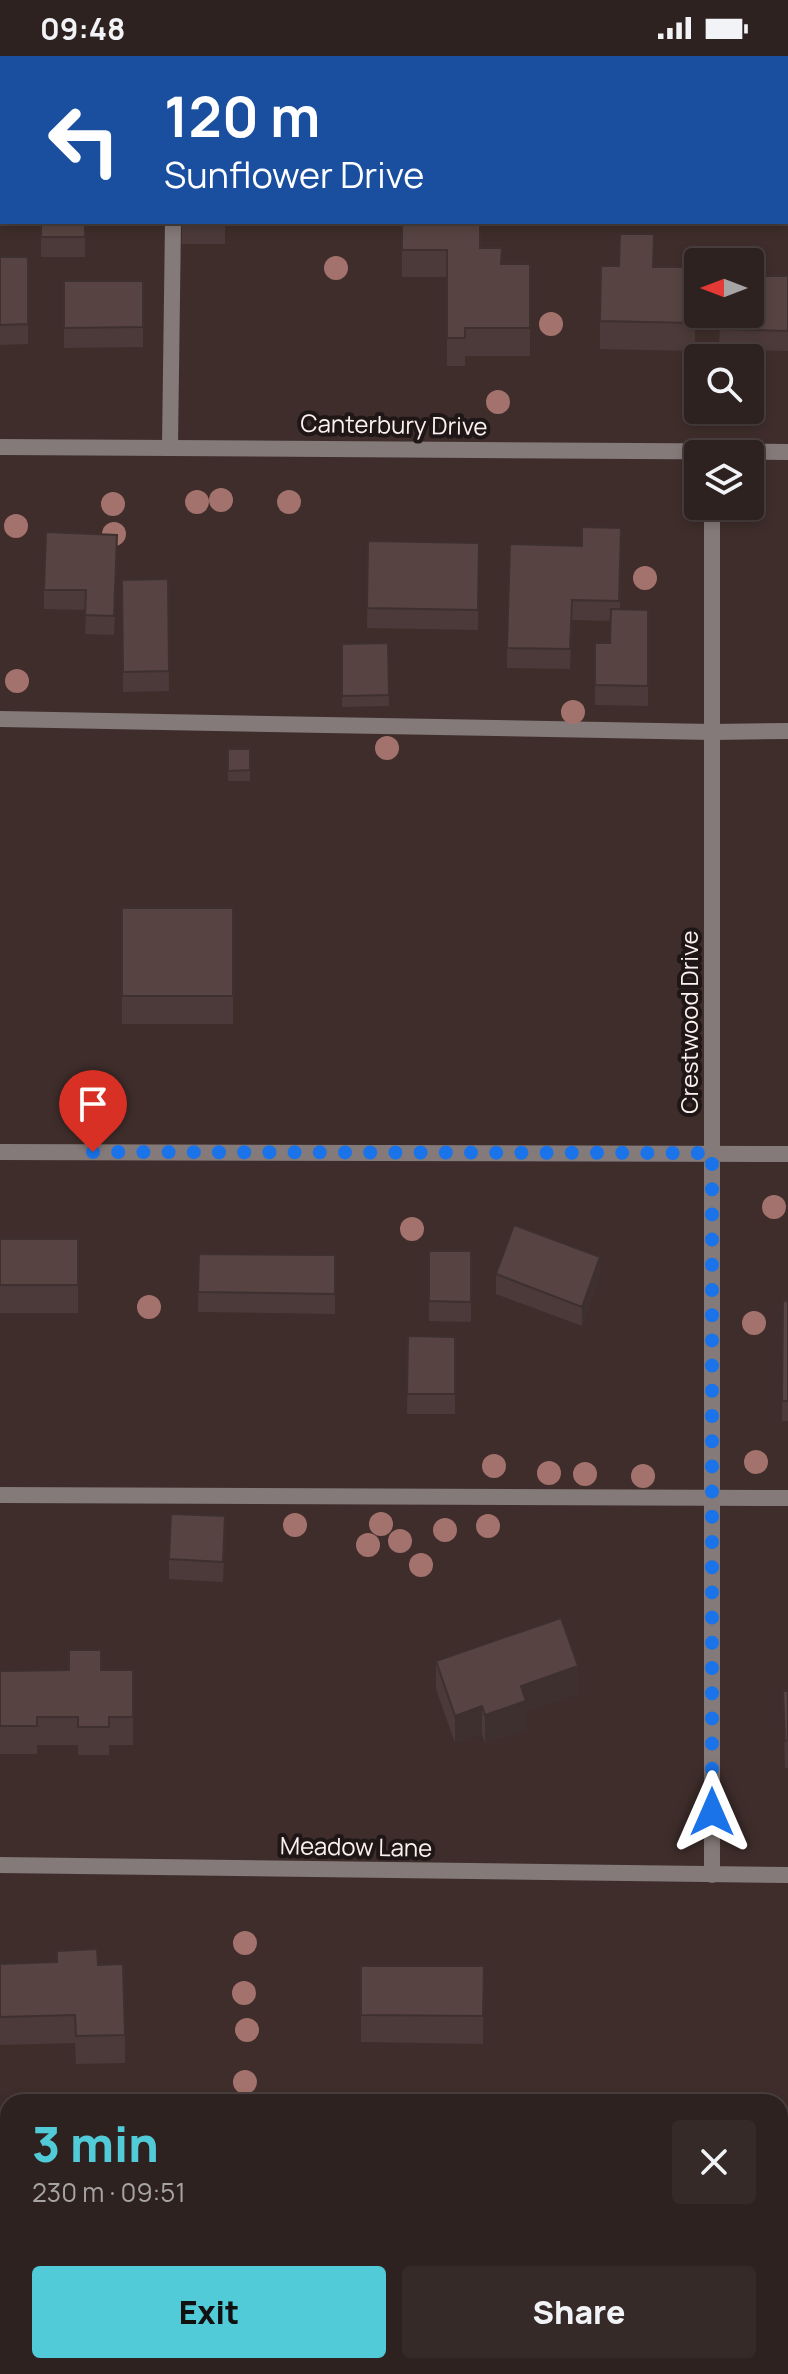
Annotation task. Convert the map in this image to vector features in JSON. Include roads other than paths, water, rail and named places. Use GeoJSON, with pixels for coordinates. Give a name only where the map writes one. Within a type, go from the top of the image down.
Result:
{"type":"FeatureCollection","features":[{"type":"Feature","properties":{"kind":"street"},"geometry":{"type":"LineString","coordinates":[[170,446],[173,224]]}},
{"type":"Feature","properties":{"kind":"street","name":"Canterbury Drive"},"geometry":{"type":"LineString","coordinates":[[0,447],[170,446],[684,453]]}},
{"type":"Feature","properties":{"kind":"street","name":"Canterbury Drive"},"geometry":{"type":"LineString","coordinates":[[764,452],[788,452]]}},
{"type":"Feature","properties":{"kind":"street","name":"Crestwood Drive"},"geometry":{"type":"LineString","coordinates":[[712,520],[712,1875]]}},
{"type":"Feature","properties":{"kind":"street"},"geometry":{"type":"LineString","coordinates":[[0,719],[788,731]]}},
{"type":"Feature","properties":{"kind":"street"},"geometry":{"type":"LineString","coordinates":[[0,1152],[788,1154]]}},
{"type":"Feature","properties":{"kind":"street"},"geometry":{"type":"LineString","coordinates":[[0,1495],[788,1498]]}},
{"type":"Feature","properties":{"kind":"street","name":"Meadow Lane"},"geometry":{"type":"LineString","coordinates":[[0,1865],[788,1875]]}}]}
